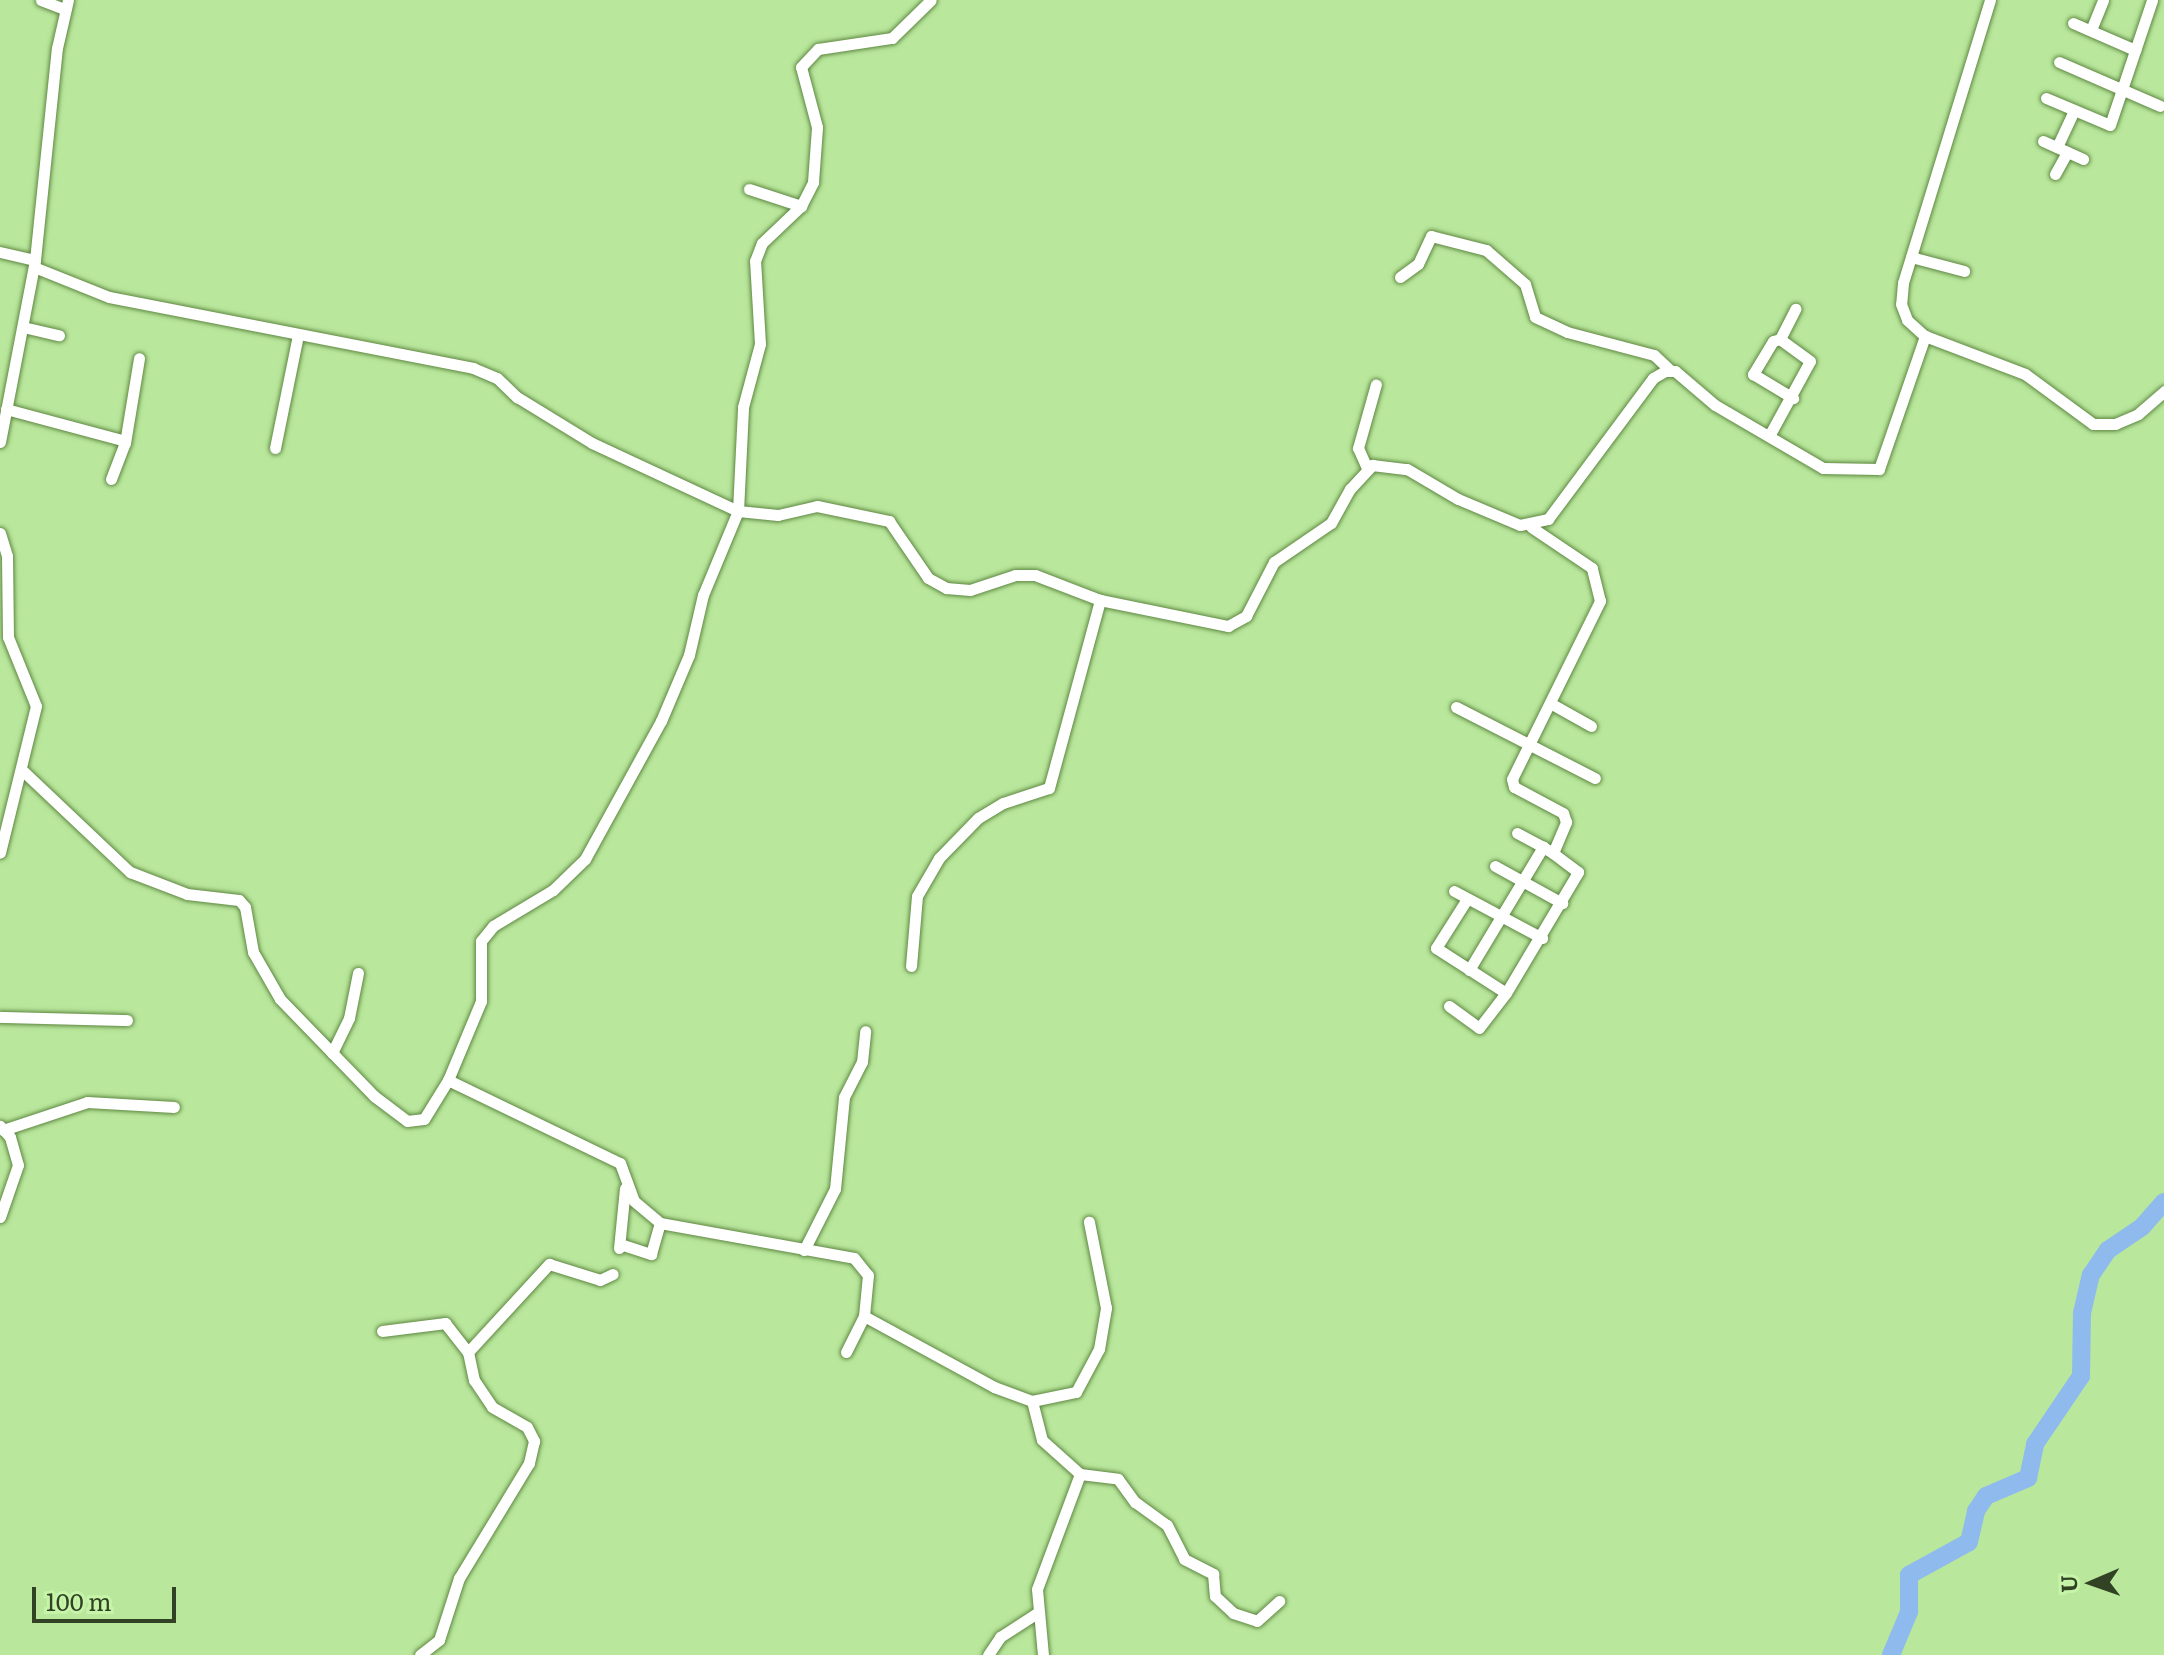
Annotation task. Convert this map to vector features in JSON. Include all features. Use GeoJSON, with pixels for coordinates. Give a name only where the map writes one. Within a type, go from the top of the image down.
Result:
{"type":"FeatureCollection","features":[{"type":"Feature","properties":{"kind":"street"},"geometry":{"type":"LineString","coordinates":[[0,442],[35,264],[67,4],[41,0]]}},
{"type":"Feature","properties":{"kind":"street"},"geometry":{"type":"LineString","coordinates":[[22,770],[130,872],[187,894],[239,900],[245,907],[253,952],[267,979],[313,1037],[374,1096],[413,1123],[424,1119],[448,1080],[481,1001],[481,941],[493,926],[553,890],[589,853],[666,709],[689,655],[703,595],[738,511],[743,407],[760,344],[755,261],[771,233],[801,206],[811,191],[817,152],[816,120],[800,76],[804,62],[825,47],[892,38],[931,0]]}},
{"type":"Feature","properties":{"kind":"street"},"geometry":{"type":"LineString","coordinates":[[1990,0],[1911,257],[1901,304],[1912,328],[1925,336],[2025,374],[2093,424],[2115,424],[2138,414],[2164,391]]}},
{"type":"Feature","properties":{"kind":"street"},"geometry":{"type":"LineString","coordinates":[[2091,30],[2103,0]]}},
{"type":"Feature","properties":{"kind":"street"},"geometry":{"type":"LineString","coordinates":[[2046,98],[2110,125],[2152,0]]}},
{"type":"Feature","properties":{"kind":"street"},"geometry":{"type":"LineString","coordinates":[[2073,23],[2135,50]]}},
{"type":"Feature","properties":{"kind":"street"},"geometry":{"type":"LineString","coordinates":[[2059,62],[2160,106]]}},
{"type":"Feature","properties":{"kind":"street"},"geometry":{"type":"LineString","coordinates":[[2055,174],[2074,111]]}},
{"type":"Feature","properties":{"kind":"street"},"geometry":{"type":"LineString","coordinates":[[2043,141],[2083,159]]}},
{"type":"Feature","properties":{"kind":"street"},"geometry":{"type":"LineString","coordinates":[[749,189],[801,206]]}},
{"type":"Feature","properties":{"kind":"street"},"geometry":{"type":"LineString","coordinates":[[1400,277],[1418,264],[1431,236],[1486,250],[1525,284],[1535,317],[1567,332],[1654,355],[1715,405],[1823,468],[1879,469],[1925,336]]}},
{"type":"Feature","properties":{"kind":"street"},"geometry":{"type":"LineString","coordinates":[[0,252],[109,297],[473,368],[497,378],[517,397],[592,443],[738,511],[778,515],[817,506],[889,521],[928,578],[946,588],[970,590],[1015,575],[1035,575],[1100,600],[1233,626],[1246,616],[1274,562],[1331,523],[1367,468],[1377,464],[1407,469],[1464,502],[1531,527],[1592,568],[1601,588],[1598,613],[1512,782],[1567,817],[1548,850],[1522,883],[1506,920],[1472,972]]}},
{"type":"Feature","properties":{"kind":"street"},"geometry":{"type":"LineString","coordinates":[[1911,257],[1964,271]]}},
{"type":"Feature","properties":{"kind":"street"},"geometry":{"type":"LineString","coordinates":[[1793,398],[1753,374],[1771,343],[1780,339],[1795,309]]}},
{"type":"Feature","properties":{"kind":"street"},"geometry":{"type":"LineString","coordinates":[[23,327],[59,335]]}},
{"type":"Feature","properties":{"kind":"street"},"geometry":{"type":"LineString","coordinates":[[275,448],[298,335]]}},
{"type":"Feature","properties":{"kind":"street"},"geometry":{"type":"LineString","coordinates":[[1769,436],[1793,398],[1810,358],[1780,339]]}},
{"type":"Feature","properties":{"kind":"street"},"geometry":{"type":"LineString","coordinates":[[111,479],[139,358]]}},
{"type":"Feature","properties":{"kind":"street"},"geometry":{"type":"LineString","coordinates":[[1531,527],[1553,514],[1653,378],[1671,371]]}},
{"type":"Feature","properties":{"kind":"street"},"geometry":{"type":"LineString","coordinates":[[1367,468],[1358,448],[1376,384]]}},
{"type":"Feature","properties":{"kind":"street"},"geometry":{"type":"LineString","coordinates":[[6,409],[122,440]]}},
{"type":"Feature","properties":{"kind":"street"},"geometry":{"type":"LineString","coordinates":[[0,533],[7,556],[8,637],[36,700],[22,770],[0,853]]}},
{"type":"Feature","properties":{"kind":"street"},"geometry":{"type":"LineString","coordinates":[[911,966],[917,896],[932,867],[978,818],[1003,803],[1049,788],[1100,600]]}},
{"type":"Feature","properties":{"kind":"street"},"geometry":{"type":"LineString","coordinates":[[1550,703],[1591,726]]}},
{"type":"Feature","properties":{"kind":"street"},"geometry":{"type":"LineString","coordinates":[[1456,707],[1595,778]]}},
{"type":"Feature","properties":{"kind":"street"},"geometry":{"type":"LineString","coordinates":[[1449,1006],[1479,1028],[1542,938],[1578,869],[1517,833]]}},
{"type":"Feature","properties":{"kind":"street"},"geometry":{"type":"LineString","coordinates":[[1495,866],[1562,903]]}},
{"type":"Feature","properties":{"kind":"street"},"geometry":{"type":"LineString","coordinates":[[1454,891],[1542,938]]}},
{"type":"Feature","properties":{"kind":"street"},"geometry":{"type":"LineString","coordinates":[[1467,899],[1436,946],[1506,993]]}},
{"type":"Feature","properties":{"kind":"street"},"geometry":{"type":"LineString","coordinates":[[332,1053],[349,1018],[358,973]]}},
{"type":"Feature","properties":{"kind":"street"},"geometry":{"type":"LineString","coordinates":[[0,1017],[127,1020]]}},
{"type":"Feature","properties":{"kind":"street"},"geometry":{"type":"LineString","coordinates":[[804,1250],[835,1189],[852,1080],[865,1031]]}},
{"type":"Feature","properties":{"kind":"street"},"geometry":{"type":"LineString","coordinates":[[448,1080],[620,1163],[626,1172],[620,1246],[651,1254],[660,1223]]}},
{"type":"Feature","properties":{"kind":"street"},"geometry":{"type":"LineString","coordinates":[[0,1217],[18,1165],[2,1128],[87,1102],[174,1107]]}},
{"type":"Feature","properties":{"kind":"street"},"geometry":{"type":"LineString","coordinates":[[625,1188],[660,1223],[754,1236],[789,1250],[843,1254],[861,1262],[869,1279],[871,1321],[846,1352]]}},
{"type":"Feature","properties":{"kind":"street"},"geometry":{"type":"LineString","coordinates":[[871,1321],[994,1387],[1032,1401],[1076,1392],[1099,1349],[1106,1308],[1089,1222]]}},
{"type":"Feature","properties":{"kind":"street"},"geometry":{"type":"LineString","coordinates":[[468,1352],[549,1264],[600,1280],[613,1274]]}},
{"type":"Feature","properties":{"kind":"street"},"geometry":{"type":"LineString","coordinates":[[382,1331],[445,1323],[468,1352],[474,1380],[492,1407],[527,1427],[533,1448],[459,1578],[439,1640],[420,1655]]}},
{"type":"Feature","properties":{"kind":"street"},"geometry":{"type":"LineString","coordinates":[[1032,1401],[1042,1440],[1080,1474],[1118,1479],[1135,1502],[1167,1525],[1184,1559],[1213,1574],[1215,1596],[1233,1613],[1257,1621],[1279,1601]]}},
{"type":"Feature","properties":{"kind":"street"},"geometry":{"type":"LineString","coordinates":[[1043,1655],[1037,1589],[1080,1474]]}},
{"type":"Feature","properties":{"kind":"street"},"geometry":{"type":"LineString","coordinates":[[988,1655],[1000,1637],[1037,1613]]}},
{"type":"Feature","properties":{"kind":"waterway"},"geometry":{"type":"LineString","coordinates":[[1891,1655],[1909,1612],[1909,1575],[1969,1542],[1976,1511],[1986,1496],[2028,1478],[2035,1444],[2081,1376],[2082,1313],[2091,1275],[2108,1250],[2142,1227],[2164,1202]]}}]}
